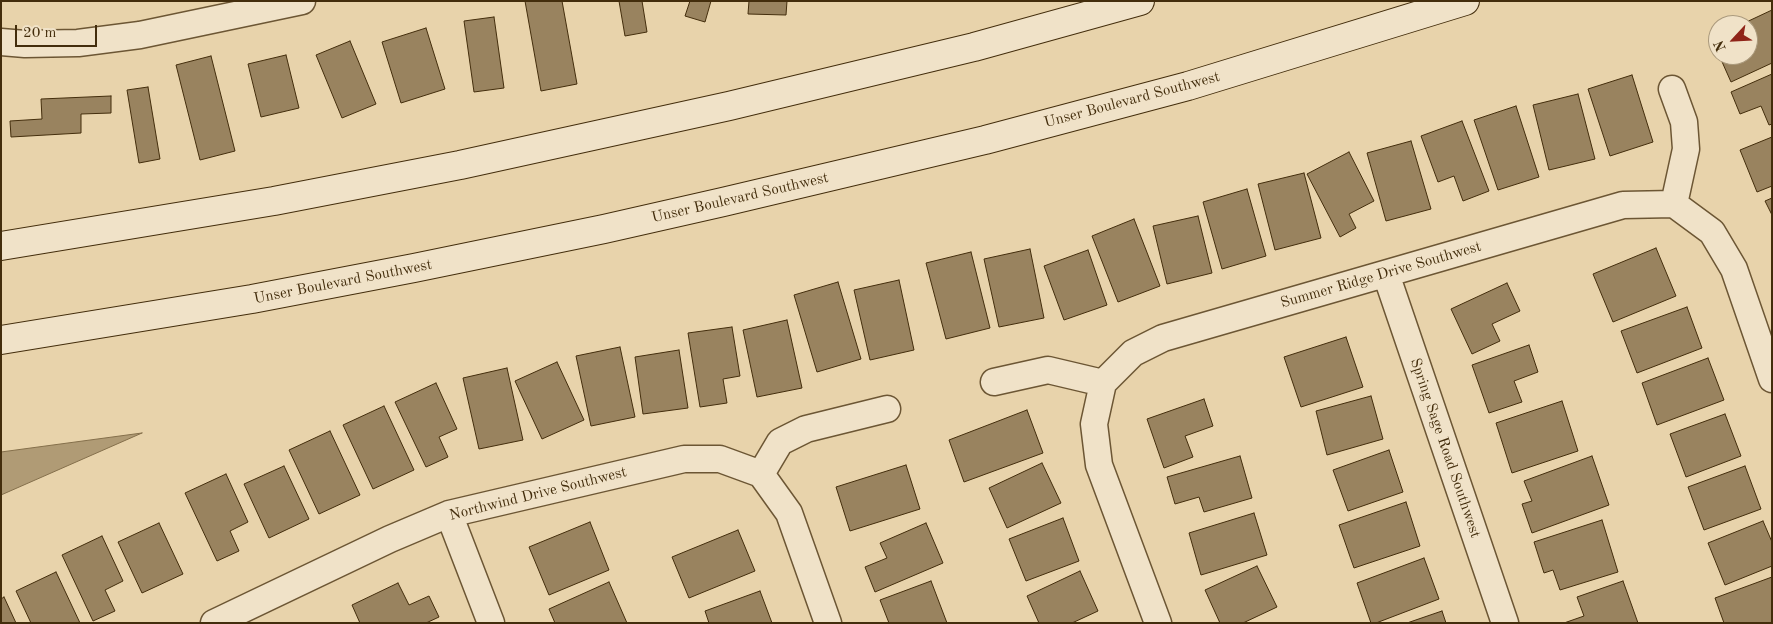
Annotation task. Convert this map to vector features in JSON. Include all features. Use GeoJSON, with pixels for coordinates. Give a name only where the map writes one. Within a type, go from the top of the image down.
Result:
{"type":"FeatureCollection","features":[{"type":"Feature","properties":{"kind":"main road"},"geometry":{"type":"LineString","coordinates":[[1,246],[274,201],[460,165],[729,106],[974,48],[1140,1]]}},
{"type":"Feature","properties":{"kind":"main road","name":"Unser Boulevard Southwest"},"geometry":{"type":"LineString","coordinates":[[1,340],[252,299],[395,272],[724,202],[985,140],[1188,86],[1465,1]]}},
{"type":"Feature","properties":{"kind":"street"},"geometry":{"type":"LineString","coordinates":[[1,42],[25,44],[78,43],[122,37],[302,1]]}},
{"type":"Feature","properties":{"kind":"street"},"geometry":{"type":"LineString","coordinates":[[1672,89],[1684,122],[1686,149],[1674,204],[1712,232],[1734,269],[1772,379]]}},
{"type":"Feature","properties":{"kind":"street","name":"Summer Ridge Drive Southwest"},"geometry":{"type":"LineString","coordinates":[[1103,383],[1133,354],[1162,338],[1623,205],[1674,204]]}},
{"type":"Feature","properties":{"kind":"street","name":"Spring Sage Road Southwest"},"geometry":{"type":"LineString","coordinates":[[1386,274],[1505,623]]}},
{"type":"Feature","properties":{"kind":"street"},"geometry":{"type":"LineString","coordinates":[[994,382],[1048,370],[1103,383],[1094,424],[1099,465],[1158,623]]}},
{"type":"Feature","properties":{"kind":"street"},"geometry":{"type":"LineString","coordinates":[[828,623],[789,513],[761,474],[780,442],[806,429],[887,409]]}},
{"type":"Feature","properties":{"kind":"street","name":"Northwind Drive Southwest"},"geometry":{"type":"LineString","coordinates":[[214,623],[390,539],[449,514],[684,459],[720,459],[761,474]]}},
{"type":"Feature","properties":{"kind":"street"},"geometry":{"type":"LineString","coordinates":[[449,514],[491,623]]}},
{"type":"Feature","properties":{"kind":"shaded area"},"geometry":{"type":"Polygon","coordinates":[[[142,433],[1,495],[1,452],[142,433]]]}},
{"type":"Feature","properties":{"kind":"building"},"geometry":{"type":"Polygon","coordinates":[[[525,1],[562,1],[577,84],[541,91],[525,1]]]}},
{"type":"Feature","properties":{"kind":"building"},"geometry":{"type":"Polygon","coordinates":[[[619,1],[642,1],[647,32],[625,36],[619,1]]]}},
{"type":"Feature","properties":{"kind":"building"},"geometry":{"type":"Polygon","coordinates":[[[690,1],[711,1],[705,22],[685,16],[690,1]]]}},
{"type":"Feature","properties":{"kind":"building"},"geometry":{"type":"Polygon","coordinates":[[[749,1],[787,1],[786,15],[748,14],[749,1]]]}},
{"type":"Feature","properties":{"kind":"building"},"geometry":{"type":"Polygon","coordinates":[[[1772,10],[1772,63],[1731,82],[1723,65],[1758,65],[1758,17],[1772,10]]]}},
{"type":"Feature","properties":{"kind":"building"},"geometry":{"type":"Polygon","coordinates":[[[494,17],[504,88],[474,92],[464,21],[494,17]]]}},
{"type":"Feature","properties":{"kind":"building"},"geometry":{"type":"Polygon","coordinates":[[[426,28],[445,89],[401,103],[382,42],[426,28]]]}},
{"type":"Feature","properties":{"kind":"building"},"geometry":{"type":"Polygon","coordinates":[[[350,41],[376,104],[342,118],[316,55],[350,41]]]}},
{"type":"Feature","properties":{"kind":"building"},"geometry":{"type":"Polygon","coordinates":[[[286,55],[299,108],[261,117],[248,64],[286,55]]]}},
{"type":"Feature","properties":{"kind":"building"},"geometry":{"type":"Polygon","coordinates":[[[211,56],[235,151],[200,160],[176,65],[211,56]]]}},
{"type":"Feature","properties":{"kind":"building"},"geometry":{"type":"Polygon","coordinates":[[[1772,74],[1772,124],[1769,125],[1761,106],[1740,114],[1731,92],[1772,74]]]}},
{"type":"Feature","properties":{"kind":"building"},"geometry":{"type":"Polygon","coordinates":[[[1632,75],[1653,142],[1610,156],[1588,89],[1632,75]]]}},
{"type":"Feature","properties":{"kind":"building"},"geometry":{"type":"Polygon","coordinates":[[[148,87],[160,159],[139,163],[127,90],[148,87]]]}},
{"type":"Feature","properties":{"kind":"building"},"geometry":{"type":"Polygon","coordinates":[[[1578,94],[1595,159],[1549,170],[1533,105],[1578,94]]]}},
{"type":"Feature","properties":{"kind":"building"},"geometry":{"type":"Polygon","coordinates":[[[111,96],[111,113],[81,114],[81,133],[11,137],[10,121],[42,119],[41,99],[111,96]]]}},
{"type":"Feature","properties":{"kind":"building"},"geometry":{"type":"Polygon","coordinates":[[[1516,106],[1539,177],[1498,190],[1474,120],[1516,106]]]}},
{"type":"Feature","properties":{"kind":"building"},"geometry":{"type":"Polygon","coordinates":[[[1462,121],[1489,191],[1463,201],[1454,176],[1438,182],[1421,136],[1462,121]]]}},
{"type":"Feature","properties":{"kind":"building"},"geometry":{"type":"Polygon","coordinates":[[[1772,137],[1772,186],[1757,192],[1740,150],[1772,137]]]}},
{"type":"Feature","properties":{"kind":"building"},"geometry":{"type":"Polygon","coordinates":[[[1411,141],[1431,209],[1386,221],[1367,153],[1411,141]]]}},
{"type":"Feature","properties":{"kind":"building"},"geometry":{"type":"Polygon","coordinates":[[[1349,152],[1374,201],[1349,214],[1356,228],[1340,237],[1307,174],[1349,152]]]}},
{"type":"Feature","properties":{"kind":"building"},"geometry":{"type":"Polygon","coordinates":[[[1304,173],[1321,238],[1275,250],[1258,184],[1304,173]]]}},
{"type":"Feature","properties":{"kind":"building"},"geometry":{"type":"Polygon","coordinates":[[[1247,189],[1266,256],[1222,269],[1203,202],[1247,189]]]}},
{"type":"Feature","properties":{"kind":"building"},"geometry":{"type":"Polygon","coordinates":[[[1772,198],[1772,215],[1765,201],[1772,198]]]}},
{"type":"Feature","properties":{"kind":"building"},"geometry":{"type":"Polygon","coordinates":[[[1198,216],[1212,273],[1167,284],[1153,226],[1198,216]]]}},
{"type":"Feature","properties":{"kind":"building"},"geometry":{"type":"Polygon","coordinates":[[[1134,219],[1160,286],[1118,302],[1092,236],[1134,219]]]}},
{"type":"Feature","properties":{"kind":"building"},"geometry":{"type":"Polygon","coordinates":[[[1656,248],[1676,296],[1613,322],[1593,274],[1656,248]]]}},
{"type":"Feature","properties":{"kind":"building"},"geometry":{"type":"Polygon","coordinates":[[[1030,249],[1044,318],[999,327],[984,259],[1030,249]]]}},
{"type":"Feature","properties":{"kind":"building"},"geometry":{"type":"Polygon","coordinates":[[[1088,250],[1107,305],[1064,320],[1044,266],[1088,250]]]}},
{"type":"Feature","properties":{"kind":"building"},"geometry":{"type":"Polygon","coordinates":[[[971,252],[990,328],[946,339],[926,263],[971,252]]]}},
{"type":"Feature","properties":{"kind":"building"},"geometry":{"type":"Polygon","coordinates":[[[899,280],[914,350],[870,360],[854,290],[899,280]]]}},
{"type":"Feature","properties":{"kind":"building"},"geometry":{"type":"Polygon","coordinates":[[[838,282],[861,359],[817,372],[794,295],[838,282]]]}},
{"type":"Feature","properties":{"kind":"building"},"geometry":{"type":"Polygon","coordinates":[[[1507,283],[1520,311],[1492,324],[1500,341],[1472,354],[1451,309],[1507,283]]]}},
{"type":"Feature","properties":{"kind":"building"},"geometry":{"type":"Polygon","coordinates":[[[1687,307],[1702,348],[1637,373],[1621,331],[1687,307]]]}},
{"type":"Feature","properties":{"kind":"building"},"geometry":{"type":"Polygon","coordinates":[[[787,320],[802,388],[757,397],[743,330],[787,320]]]}},
{"type":"Feature","properties":{"kind":"building"},"geometry":{"type":"Polygon","coordinates":[[[732,327],[740,376],[723,379],[727,403],[700,407],[688,333],[732,327]]]}},
{"type":"Feature","properties":{"kind":"building"},"geometry":{"type":"Polygon","coordinates":[[[1346,337],[1363,387],[1301,407],[1284,357],[1346,337]]]}},
{"type":"Feature","properties":{"kind":"building"},"geometry":{"type":"Polygon","coordinates":[[[1529,345],[1538,372],[1514,381],[1522,402],[1489,413],[1472,365],[1529,345]]]}},
{"type":"Feature","properties":{"kind":"building"},"geometry":{"type":"Polygon","coordinates":[[[620,347],[635,417],[591,426],[576,356],[620,347]]]}},
{"type":"Feature","properties":{"kind":"building"},"geometry":{"type":"Polygon","coordinates":[[[679,350],[688,408],[643,414],[635,357],[679,350]]]}},
{"type":"Feature","properties":{"kind":"building"},"geometry":{"type":"Polygon","coordinates":[[[1708,358],[1724,400],[1657,425],[1642,383],[1708,358]]]}},
{"type":"Feature","properties":{"kind":"building"},"geometry":{"type":"Polygon","coordinates":[[[557,362],[584,420],[542,439],[515,381],[557,362]]]}},
{"type":"Feature","properties":{"kind":"building"},"geometry":{"type":"Polygon","coordinates":[[[507,368],[523,440],[479,449],[463,378],[507,368]]]}},
{"type":"Feature","properties":{"kind":"building"},"geometry":{"type":"Polygon","coordinates":[[[436,383],[457,429],[439,437],[448,457],[426,467],[395,402],[436,383]]]}},
{"type":"Feature","properties":{"kind":"building"},"geometry":{"type":"Polygon","coordinates":[[[1371,396],[1383,439],[1327,455],[1316,411],[1371,396]]]}},
{"type":"Feature","properties":{"kind":"building"},"geometry":{"type":"Polygon","coordinates":[[[1204,399],[1213,426],[1185,436],[1193,457],[1164,468],[1147,419],[1204,399]]]}},
{"type":"Feature","properties":{"kind":"building"},"geometry":{"type":"Polygon","coordinates":[[[1562,401],[1578,451],[1512,473],[1496,423],[1562,401]]]}},
{"type":"Feature","properties":{"kind":"building"},"geometry":{"type":"Polygon","coordinates":[[[384,406],[414,470],[373,489],[343,425],[384,406]]]}},
{"type":"Feature","properties":{"kind":"building"},"geometry":{"type":"Polygon","coordinates":[[[1027,410],[1043,453],[964,482],[949,440],[1027,410]]]}},
{"type":"Feature","properties":{"kind":"building"},"geometry":{"type":"Polygon","coordinates":[[[1725,414],[1741,456],[1686,477],[1670,434],[1725,414]]]}},
{"type":"Feature","properties":{"kind":"building"},"geometry":{"type":"Polygon","coordinates":[[[330,431],[360,495],[319,514],[289,450],[330,431]]]}},
{"type":"Feature","properties":{"kind":"building"},"geometry":{"type":"Polygon","coordinates":[[[1389,450],[1403,492],[1348,511],[1333,470],[1389,450]]]}},
{"type":"Feature","properties":{"kind":"building"},"geometry":{"type":"Polygon","coordinates":[[[1240,456],[1252,498],[1204,512],[1199,497],[1175,504],[1167,477],[1240,456]]]}},
{"type":"Feature","properties":{"kind":"building"},"geometry":{"type":"Polygon","coordinates":[[[1592,456],[1609,505],[1532,533],[1522,504],[1532,501],[1524,481],[1592,456]]]}},
{"type":"Feature","properties":{"kind":"building"},"geometry":{"type":"Polygon","coordinates":[[[1042,463],[1061,503],[1007,528],[989,488],[1042,463]]]}},
{"type":"Feature","properties":{"kind":"building"},"geometry":{"type":"Polygon","coordinates":[[[906,465],[920,509],[850,531],[836,487],[906,465]]]}},
{"type":"Feature","properties":{"kind":"building"},"geometry":{"type":"Polygon","coordinates":[[[284,466],[309,519],[269,538],[244,484],[284,466]]]}},
{"type":"Feature","properties":{"kind":"building"},"geometry":{"type":"Polygon","coordinates":[[[1745,466],[1761,509],[1704,530],[1688,487],[1745,466]]]}},
{"type":"Feature","properties":{"kind":"building"},"geometry":{"type":"Polygon","coordinates":[[[226,474],[248,522],[230,531],[239,551],[217,561],[185,493],[226,474]]]}},
{"type":"Feature","properties":{"kind":"building"},"geometry":{"type":"Polygon","coordinates":[[[1406,502],[1420,546],[1354,568],[1339,525],[1406,502]]]}},
{"type":"Feature","properties":{"kind":"building"},"geometry":{"type":"Polygon","coordinates":[[[1254,513],[1267,555],[1201,575],[1189,533],[1254,513]]]}},
{"type":"Feature","properties":{"kind":"building"},"geometry":{"type":"Polygon","coordinates":[[[1063,518],[1079,561],[1026,581],[1009,539],[1063,518]]]}},
{"type":"Feature","properties":{"kind":"building"},"geometry":{"type":"Polygon","coordinates":[[[1602,520],[1618,572],[1560,590],[1553,570],[1544,573],[1534,542],[1602,520]]]}},
{"type":"Feature","properties":{"kind":"building"},"geometry":{"type":"Polygon","coordinates":[[[1763,521],[1772,542],[1772,566],[1725,585],[1708,543],[1763,521]]]}},
{"type":"Feature","properties":{"kind":"building"},"geometry":{"type":"Polygon","coordinates":[[[590,522],[609,570],[549,595],[529,547],[590,522]]]}},
{"type":"Feature","properties":{"kind":"building"},"geometry":{"type":"Polygon","coordinates":[[[159,523],[183,574],[142,593],[118,542],[159,523]]]}},
{"type":"Feature","properties":{"kind":"building"},"geometry":{"type":"Polygon","coordinates":[[[926,523],[943,563],[875,592],[865,567],[887,558],[880,543],[926,523]]]}},
{"type":"Feature","properties":{"kind":"building"},"geometry":{"type":"Polygon","coordinates":[[[738,530],[755,571],[689,598],[672,557],[738,530]]]}},
{"type":"Feature","properties":{"kind":"building"},"geometry":{"type":"Polygon","coordinates":[[[102,536],[123,581],[105,590],[115,611],[93,621],[62,555],[102,536]]]}},
{"type":"Feature","properties":{"kind":"building"},"geometry":{"type":"Polygon","coordinates":[[[1424,558],[1439,599],[1376,623],[1371,623],[1357,583],[1424,558]]]}},
{"type":"Feature","properties":{"kind":"building"},"geometry":{"type":"Polygon","coordinates":[[[1257,566],[1277,607],[1243,623],[1220,623],[1205,590],[1257,566]]]}},
{"type":"Feature","properties":{"kind":"building"},"geometry":{"type":"Polygon","coordinates":[[[1080,571],[1098,611],[1072,623],[1039,623],[1027,596],[1080,571]]]}},
{"type":"Feature","properties":{"kind":"building"},"geometry":{"type":"Polygon","coordinates":[[[56,572],[80,623],[31,623],[16,591],[56,572]]]}},
{"type":"Feature","properties":{"kind":"building"},"geometry":{"type":"Polygon","coordinates":[[[1772,577],[1772,623],[1724,623],[1715,598],[1772,577]]]}},
{"type":"Feature","properties":{"kind":"building"},"geometry":{"type":"Polygon","coordinates":[[[931,581],[947,623],[889,623],[880,600],[931,581]]]}},
{"type":"Feature","properties":{"kind":"building"},"geometry":{"type":"Polygon","coordinates":[[[1623,581],[1638,623],[1564,623],[1584,616],[1577,597],[1623,581]]]}},
{"type":"Feature","properties":{"kind":"building"},"geometry":{"type":"Polygon","coordinates":[[[609,582],[627,623],[555,623],[549,609],[609,582]]]}},
{"type":"Feature","properties":{"kind":"building"},"geometry":{"type":"Polygon","coordinates":[[[398,583],[409,605],[429,596],[439,617],[426,623],[360,623],[352,605],[398,583]]]}},
{"type":"Feature","properties":{"kind":"building"},"geometry":{"type":"Polygon","coordinates":[[[760,591],[772,623],[709,623],[705,611],[760,591]]]}},
{"type":"Feature","properties":{"kind":"building"},"geometry":{"type":"Polygon","coordinates":[[[4,597],[16,623],[1,623],[1,599],[4,597]]]}},
{"type":"Feature","properties":{"kind":"building"},"geometry":{"type":"Polygon","coordinates":[[[1442,611],[1446,623],[1407,623],[1442,611]]]}}]}
